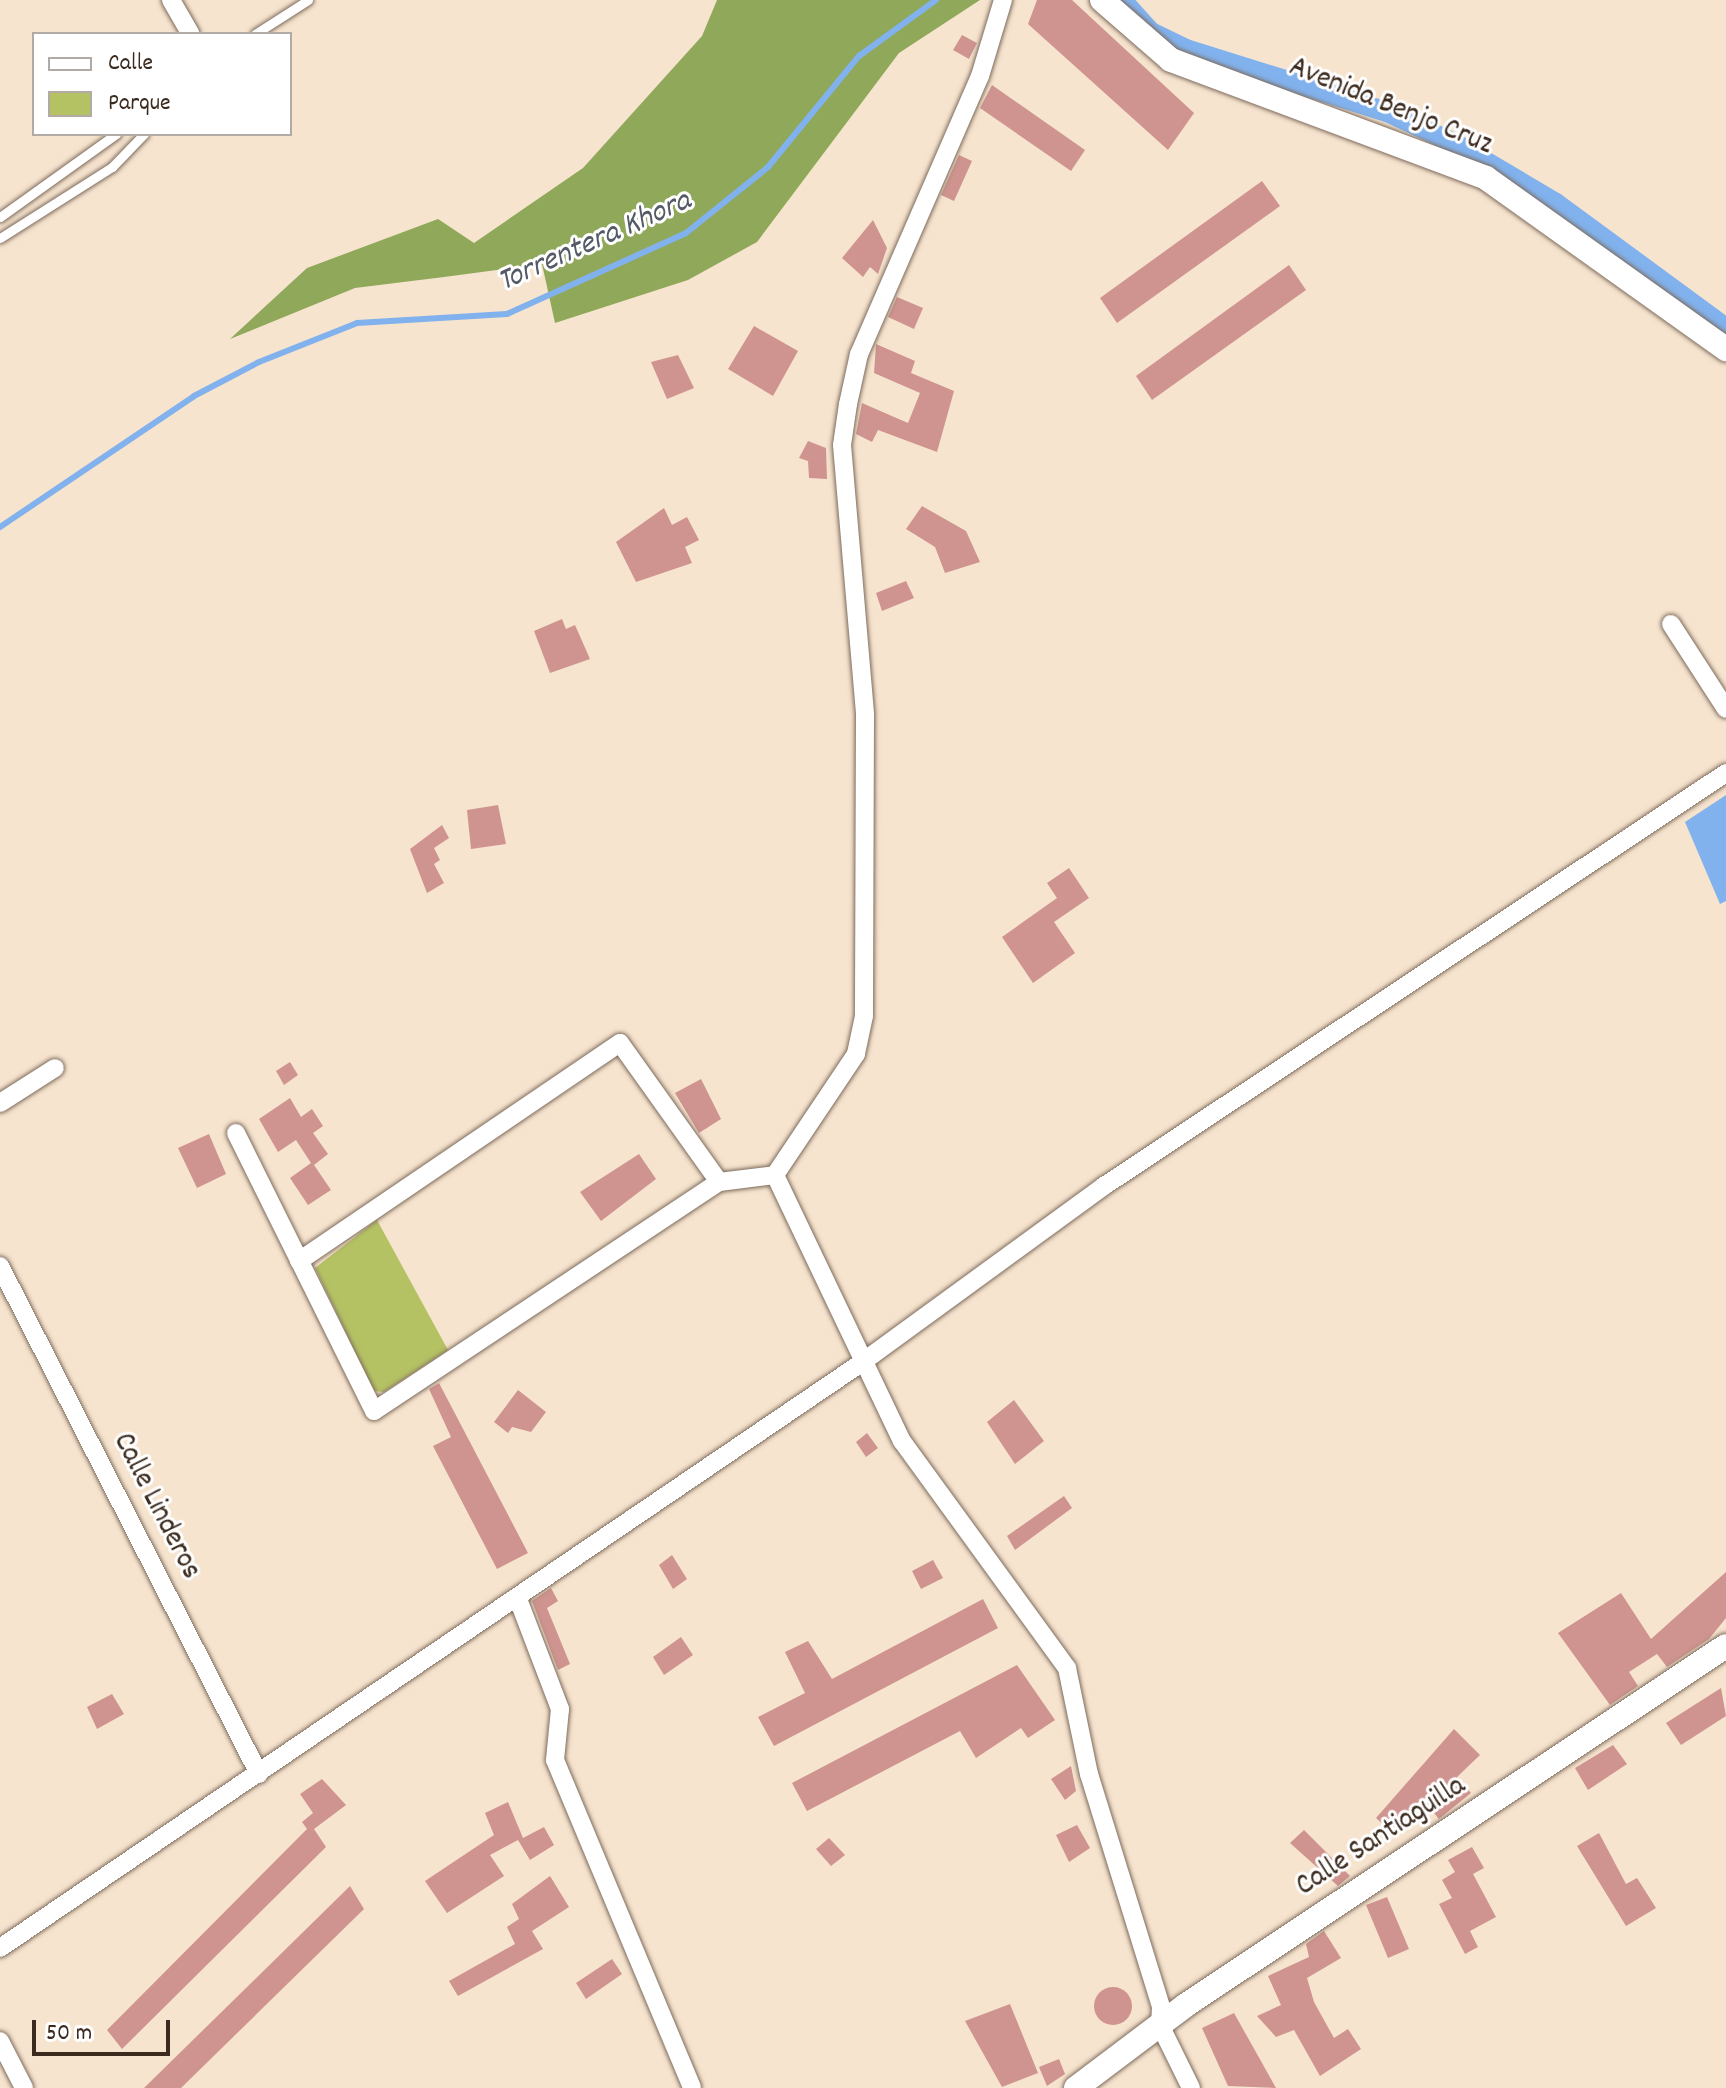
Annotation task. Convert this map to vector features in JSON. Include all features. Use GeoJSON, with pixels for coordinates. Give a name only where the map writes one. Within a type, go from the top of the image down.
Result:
{"type":"FeatureCollection","features":[{"type":"Feature","properties":{"kind":"street"},"geometry":{"type":"LineString","coordinates":[[171,0],[190,32]]}},
{"type":"Feature","properties":{"kind":"street"},"geometry":{"type":"LineString","coordinates":[[236,1133],[374,1411],[719,1182],[775,1175],[856,1054],[864,1016],[865,715],[842,445],[848,404],[859,354],[980,76],[1003,0]]}},
{"type":"Feature","properties":{"kind":"street","name":"Avenida Benjo Cruz"},"geometry":{"type":"LineString","coordinates":[[1102,0],[1171,60],[1486,178],[1726,349]]}},
{"type":"Feature","properties":{"kind":"street"},"geometry":{"type":"LineString","coordinates":[[1671,624],[1726,709]]}},
{"type":"Feature","properties":{"kind":"street"},"geometry":{"type":"LineString","coordinates":[[0,1948],[518,1599],[864,1361],[1104,1186],[1726,773]]}},
{"type":"Feature","properties":{"kind":"street"},"geometry":{"type":"LineString","coordinates":[[299,1261],[620,1043],[719,1182]]}},
{"type":"Feature","properties":{"kind":"street"},"geometry":{"type":"LineString","coordinates":[[0,1103],[55,1068]]}},
{"type":"Feature","properties":{"kind":"street"},"geometry":{"type":"LineString","coordinates":[[775,1175],[902,1441],[1067,1668],[1089,1774],[1161,2007],[1160,2025],[1191,2088]]}},
{"type":"Feature","properties":{"kind":"street","name":"Calle Linderos"},"geometry":{"type":"LineString","coordinates":[[0,1266],[259,1774]]}},
{"type":"Feature","properties":{"kind":"street"},"geometry":{"type":"LineString","coordinates":[[518,1599],[560,1709],[555,1760],[692,2088]]}},
{"type":"Feature","properties":{"kind":"street","name":"Calle Santiaguilla"},"geometry":{"type":"LineString","coordinates":[[1076,2088],[1160,2025],[1726,1646]]}},
{"type":"Feature","properties":{"kind":"street"},"geometry":{"type":"LineString","coordinates":[[0,2041],[24,2088]]}},
{"type":"Feature","properties":{"kind":"lane"},"geometry":{"type":"LineString","coordinates":[[258,32],[308,0]]}},
{"type":"Feature","properties":{"kind":"lane"},"geometry":{"type":"LineString","coordinates":[[0,217],[113,136]]}},
{"type":"Feature","properties":{"kind":"lane"},"geometry":{"type":"LineString","coordinates":[[0,238],[112,167],[142,136]]}},
{"type":"Feature","properties":{"kind":"green space"},"geometry":{"type":"Polygon","coordinates":[[[717,0],[980,0],[899,53],[757,242],[688,280],[555,323],[542,264],[355,288],[230,339],[307,268],[438,219],[474,243],[583,168],[702,36],[717,0]]]}},
{"type":"Feature","properties":{"kind":"green space"},"geometry":{"type":"Polygon","coordinates":[[[377,1220],[448,1350],[384,1392],[374,1391],[315,1268],[377,1220]]]}},
{"type":"Feature","properties":{"kind":"water"},"geometry":{"type":"Polygon","coordinates":[[[1726,795],[1726,901],[1720,904],[1685,822],[1726,795]]]}},
{"type":"Feature","properties":{"kind":"building"},"geometry":{"type":"Polygon","coordinates":[[[1037,0],[1072,0],[1194,113],[1168,150],[1028,24],[1037,0]]]}},
{"type":"Feature","properties":{"kind":"building"},"geometry":{"type":"Polygon","coordinates":[[[962,35],[977,43],[969,59],[953,50],[962,35]]]}},
{"type":"Feature","properties":{"kind":"building"},"geometry":{"type":"Polygon","coordinates":[[[992,85],[1085,150],[1071,171],[980,108],[992,85]]]}},
{"type":"Feature","properties":{"kind":"building"},"geometry":{"type":"Polygon","coordinates":[[[959,155],[972,161],[954,201],[941,195],[959,155]]]}},
{"type":"Feature","properties":{"kind":"building"},"geometry":{"type":"Polygon","coordinates":[[[1262,181],[1280,206],[1117,323],[1100,298],[1262,181]]]}},
{"type":"Feature","properties":{"kind":"building"},"geometry":{"type":"Polygon","coordinates":[[[873,220],[887,248],[878,274],[870,267],[863,277],[842,258],[873,220]]]}},
{"type":"Feature","properties":{"kind":"building"},"geometry":{"type":"Polygon","coordinates":[[[1289,265],[1306,290],[1152,400],[1136,376],[1289,265]]]}},
{"type":"Feature","properties":{"kind":"building"},"geometry":{"type":"Polygon","coordinates":[[[897,297],[923,308],[914,329],[888,317],[897,297]]]}},
{"type":"Feature","properties":{"kind":"building"},"geometry":{"type":"Polygon","coordinates":[[[754,326],[798,351],[773,396],[728,369],[754,326]]]}},
{"type":"Feature","properties":{"kind":"building"},"geometry":{"type":"Polygon","coordinates":[[[876,344],[915,361],[911,373],[954,391],[937,452],[878,430],[872,442],[856,434],[862,403],[908,423],[920,393],[874,373],[876,344]]]}},
{"type":"Feature","properties":{"kind":"building"},"geometry":{"type":"Polygon","coordinates":[[[678,355],[694,388],[667,399],[651,362],[678,355]]]}},
{"type":"Feature","properties":{"kind":"building"},"geometry":{"type":"Polygon","coordinates":[[[808,441],[826,448],[827,479],[809,478],[808,461],[799,458],[808,441]]]}},
{"type":"Feature","properties":{"kind":"building"},"geometry":{"type":"Polygon","coordinates":[[[922,506],[966,531],[980,562],[945,573],[935,547],[906,529],[922,506]]]}},
{"type":"Feature","properties":{"kind":"building"},"geometry":{"type":"Polygon","coordinates":[[[664,508],[672,525],[687,517],[699,540],[685,547],[692,563],[636,582],[616,542],[664,508]]]}},
{"type":"Feature","properties":{"kind":"building"},"geometry":{"type":"Polygon","coordinates":[[[906,581],[914,598],[882,611],[876,593],[906,581]]]}},
{"type":"Feature","properties":{"kind":"building"},"geometry":{"type":"Polygon","coordinates":[[[562,619],[566,629],[575,625],[590,659],[550,673],[534,631],[562,619]]]}},
{"type":"Feature","properties":{"kind":"building"},"geometry":{"type":"Polygon","coordinates":[[[498,805],[506,844],[471,849],[467,810],[498,805]]]}},
{"type":"Feature","properties":{"kind":"building"},"geometry":{"type":"Polygon","coordinates":[[[442,825],[449,838],[434,848],[440,860],[434,864],[444,883],[427,893],[410,849],[442,825]]]}},
{"type":"Feature","properties":{"kind":"building"},"geometry":{"type":"Polygon","coordinates":[[[1069,868],[1089,898],[1054,922],[1075,953],[1033,983],[1002,937],[1057,898],[1047,883],[1069,868]]]}},
{"type":"Feature","properties":{"kind":"building"},"geometry":{"type":"Polygon","coordinates":[[[290,1062],[298,1075],[284,1085],[276,1071],[290,1062]]]}},
{"type":"Feature","properties":{"kind":"building"},"geometry":{"type":"Polygon","coordinates":[[[701,1079],[721,1119],[699,1133],[675,1093],[701,1079]]]}},
{"type":"Feature","properties":{"kind":"building"},"geometry":{"type":"Polygon","coordinates":[[[290,1098],[301,1117],[312,1109],[323,1126],[313,1133],[328,1154],[314,1165],[331,1190],[308,1205],[290,1178],[311,1163],[296,1140],[278,1152],[259,1119],[290,1098]]]}},
{"type":"Feature","properties":{"kind":"building"},"geometry":{"type":"Polygon","coordinates":[[[209,1134],[226,1174],[197,1188],[178,1148],[209,1134]]]}},
{"type":"Feature","properties":{"kind":"building"},"geometry":{"type":"Polygon","coordinates":[[[639,1154],[656,1179],[601,1221],[580,1192],[639,1154]]]}},
{"type":"Feature","properties":{"kind":"building"},"geometry":{"type":"Polygon","coordinates":[[[439,1383],[528,1553],[497,1569],[433,1446],[451,1437],[429,1389],[439,1383]]]}},
{"type":"Feature","properties":{"kind":"building"},"geometry":{"type":"Polygon","coordinates":[[[518,1390],[546,1412],[531,1432],[512,1427],[508,1433],[494,1422],[518,1390]]]}},
{"type":"Feature","properties":{"kind":"building"},"geometry":{"type":"Polygon","coordinates":[[[1014,1400],[1044,1441],[1015,1464],[987,1422],[1014,1400]]]}},
{"type":"Feature","properties":{"kind":"building"},"geometry":{"type":"Polygon","coordinates":[[[867,1433],[878,1448],[866,1457],[856,1442],[867,1433]]]}},
{"type":"Feature","properties":{"kind":"building"},"geometry":{"type":"Polygon","coordinates":[[[1064,1496],[1072,1508],[1015,1550],[1007,1536],[1064,1496]]]}},
{"type":"Feature","properties":{"kind":"building"},"geometry":{"type":"Polygon","coordinates":[[[672,1555],[687,1579],[673,1589],[659,1565],[672,1555]]]}},
{"type":"Feature","properties":{"kind":"building"},"geometry":{"type":"Polygon","coordinates":[[[933,1560],[943,1578],[921,1589],[912,1571],[933,1560]]]}},
{"type":"Feature","properties":{"kind":"building"},"geometry":{"type":"Polygon","coordinates":[[[1726,1572],[1726,1618],[1709,1639],[1667,1667],[1657,1654],[1629,1672],[1638,1686],[1610,1705],[1558,1633],[1621,1593],[1651,1639],[1726,1572]]]}},
{"type":"Feature","properties":{"kind":"building"},"geometry":{"type":"Polygon","coordinates":[[[551,1588],[558,1601],[547,1608],[570,1664],[558,1670],[532,1601],[551,1588]]]}},
{"type":"Feature","properties":{"kind":"building"},"geometry":{"type":"Polygon","coordinates":[[[983,1599],[998,1628],[774,1746],[758,1717],[805,1693],[785,1652],[808,1641],[832,1679],[983,1599]]]}},
{"type":"Feature","properties":{"kind":"building"},"geometry":{"type":"Polygon","coordinates":[[[681,1637],[693,1655],[664,1675],[653,1657],[681,1637]]]}},
{"type":"Feature","properties":{"kind":"building"},"geometry":{"type":"Polygon","coordinates":[[[1017,1665],[1055,1720],[1028,1738],[1021,1728],[976,1758],[960,1731],[807,1811],[792,1783],[1017,1665]]]}},
{"type":"Feature","properties":{"kind":"building"},"geometry":{"type":"Polygon","coordinates":[[[1721,1688],[1726,1716],[1681,1745],[1666,1723],[1721,1688]]]}},
{"type":"Feature","properties":{"kind":"building"},"geometry":{"type":"Polygon","coordinates":[[[112,1694],[124,1714],[97,1729],[87,1707],[112,1694]]]}},
{"type":"Feature","properties":{"kind":"building"},"geometry":{"type":"Polygon","coordinates":[[[1454,1729],[1480,1755],[1457,1777],[1471,1793],[1439,1819],[1422,1799],[1389,1830],[1376,1818],[1454,1729]]]}},
{"type":"Feature","properties":{"kind":"building"},"geometry":{"type":"Polygon","coordinates":[[[1613,1745],[1627,1764],[1588,1790],[1575,1768],[1613,1745]]]}},
{"type":"Feature","properties":{"kind":"building"},"geometry":{"type":"Polygon","coordinates":[[[1071,1766],[1076,1791],[1065,1800],[1051,1779],[1071,1766]]]}},
{"type":"Feature","properties":{"kind":"building"},"geometry":{"type":"Polygon","coordinates":[[[322,1779],[346,1805],[314,1829],[326,1847],[122,2049],[107,2030],[307,1829],[302,1822],[313,1813],[300,1794],[322,1779]]]}},
{"type":"Feature","properties":{"kind":"building"},"geometry":{"type":"Polygon","coordinates":[[[508,1802],[523,1838],[544,1827],[554,1845],[530,1860],[518,1840],[490,1855],[504,1876],[447,1913],[425,1881],[494,1835],[485,1813],[508,1802]]]}},
{"type":"Feature","properties":{"kind":"building"},"geometry":{"type":"Polygon","coordinates":[[[1077,1825],[1090,1848],[1069,1862],[1056,1835],[1077,1825]]]}},
{"type":"Feature","properties":{"kind":"building"},"geometry":{"type":"Polygon","coordinates":[[[1304,1830],[1350,1876],[1338,1886],[1290,1843],[1304,1830]]]}},
{"type":"Feature","properties":{"kind":"building"},"geometry":{"type":"Polygon","coordinates":[[[1599,1833],[1626,1884],[1637,1878],[1656,1908],[1626,1926],[1577,1846],[1599,1833]]]}},
{"type":"Feature","properties":{"kind":"building"},"geometry":{"type":"Polygon","coordinates":[[[829,1838],[845,1855],[831,1866],[816,1849],[829,1838]]]}},
{"type":"Feature","properties":{"kind":"building"},"geometry":{"type":"Polygon","coordinates":[[[1472,1847],[1484,1868],[1473,1874],[1496,1917],[1470,1931],[1478,1947],[1465,1954],[1439,1904],[1452,1898],[1442,1880],[1455,1872],[1448,1860],[1472,1847]]]}},
{"type":"Feature","properties":{"kind":"building"},"geometry":{"type":"Polygon","coordinates":[[[550,1876],[569,1907],[532,1931],[543,1949],[458,1996],[449,1981],[515,1944],[507,1927],[519,1919],[512,1904],[550,1876]]]}},
{"type":"Feature","properties":{"kind":"building"},"geometry":{"type":"Polygon","coordinates":[[[350,1886],[364,1909],[181,2088],[144,2088],[350,1886]]]}},
{"type":"Feature","properties":{"kind":"building"},"geometry":{"type":"Polygon","coordinates":[[[1387,1897],[1409,1949],[1388,1958],[1366,1905],[1387,1897]]]}},
{"type":"Feature","properties":{"kind":"building"},"geometry":{"type":"Polygon","coordinates":[[[1324,1931],[1341,1958],[1307,1978],[1314,2002],[1334,2038],[1348,2029],[1361,2049],[1320,2076],[1294,2030],[1276,2037],[1257,2016],[1281,2005],[1268,1976],[1309,1957],[1306,1944],[1324,1931]]]}},
{"type":"Feature","properties":{"kind":"building"},"geometry":{"type":"Polygon","coordinates":[[[612,1959],[622,1974],[586,1999],[576,1983],[612,1959]]]}},
{"type":"Feature","properties":{"kind":"building"},"geometry":{"type":"Polygon","coordinates":[[[1113,1987],[1126,1993],[1132,2006],[1126,2019],[1113,2025],[1100,2019],[1094,2006],[1100,1993],[1113,1987]]]}},
{"type":"Feature","properties":{"kind":"building"},"geometry":{"type":"Polygon","coordinates":[[[1010,2004],[1038,2073],[1002,2087],[965,2021],[1010,2004]]]}},
{"type":"Feature","properties":{"kind":"building"},"geometry":{"type":"Polygon","coordinates":[[[1234,2013],[1276,2088],[1228,2086],[1202,2028],[1234,2013]]]}},
{"type":"Feature","properties":{"kind":"building"},"geometry":{"type":"Polygon","coordinates":[[[1059,2059],[1065,2074],[1047,2086],[1039,2067],[1059,2059]]]}},
{"type":"Feature","properties":{"kind":"waterway","name":"Torrentera Khora"},"geometry":{"type":"LineString","coordinates":[[0,527],[194,396],[259,362],[357,323],[507,314],[686,233],[768,167],[859,56],[936,0]]}},
{"type":"Feature","properties":{"kind":"waterway"},"geometry":{"type":"LineString","coordinates":[[1122,0],[1151,32],[1186,49],[1387,112],[1458,145],[1556,203],[1726,328]]}}]}
